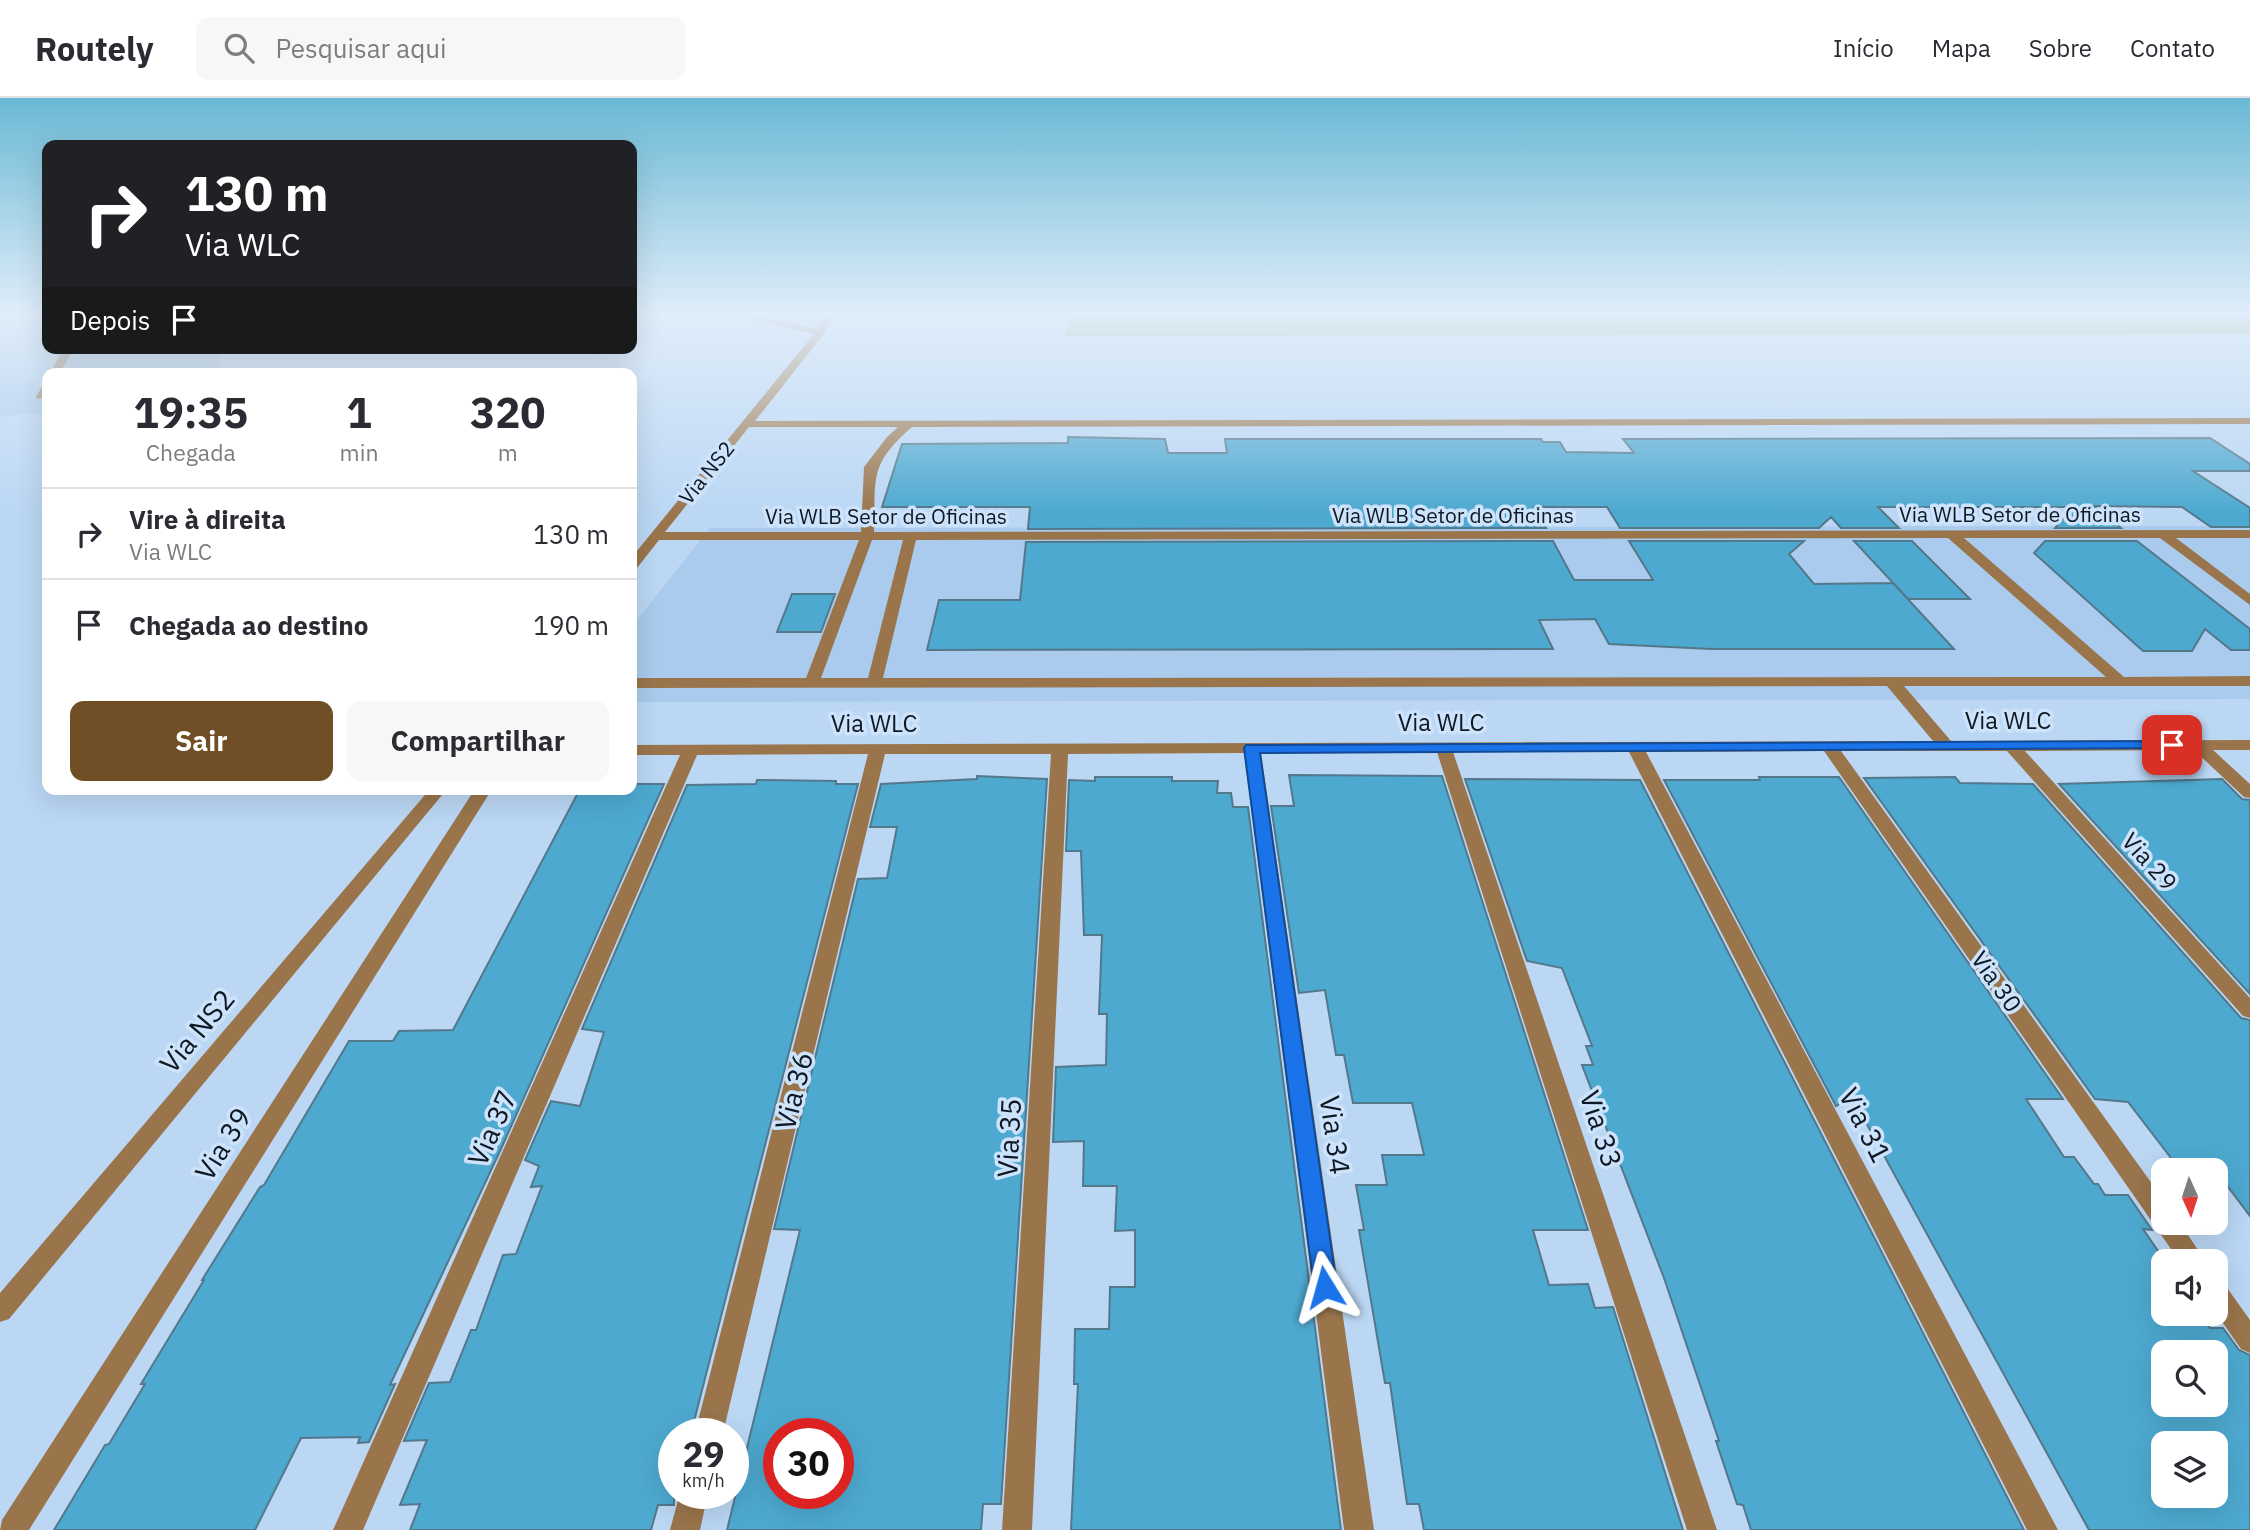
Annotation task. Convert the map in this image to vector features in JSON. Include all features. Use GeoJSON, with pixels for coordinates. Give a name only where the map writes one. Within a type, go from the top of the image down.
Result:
{"type":"FeatureCollection","features":[{"type":"Feature","properties":{"kind":"street","name":"Via NS2"},"geometry":{"type":"LineString","coordinates":[[637,559],[783,380]]}},
{"type":"Feature","properties":{"kind":"street"},"geometry":{"type":"LineString","coordinates":[[748,424],[2250,421]]}},
{"type":"Feature","properties":{"kind":"street"},"geometry":{"type":"LineString","coordinates":[[812,683],[867,536],[870,467],[891,439],[910,424]]}},
{"type":"Feature","properties":{"kind":"street"},"geometry":{"type":"LineString","coordinates":[[1951,534],[2120,681]]}},
{"type":"Feature","properties":{"kind":"street"},"geometry":{"type":"LineString","coordinates":[[2163,534],[2250,601]]}},
{"type":"Feature","properties":{"kind":"street","name":"Via WLB Setor de Oficinas"},"geometry":{"type":"LineString","coordinates":[[656,536],[2250,534]]}},
{"type":"Feature","properties":{"kind":"street"},"geometry":{"type":"LineString","coordinates":[[874,683],[910,536]]}},
{"type":"Feature","properties":{"kind":"street","name":"Via WLC"},"geometry":{"type":"LineString","coordinates":[[637,684],[2250,681]]}},
{"type":"Feature","properties":{"kind":"street"},"geometry":{"type":"LineString","coordinates":[[1892,682],[1945,746]]}},
{"type":"Feature","properties":{"kind":"street"},"geometry":{"type":"LineString","coordinates":[[2198,745],[2250,793]]}},
{"type":"Feature","properties":{"kind":"street","name":"Via WLC"},"geometry":{"type":"LineString","coordinates":[[637,750],[2250,745]]}},
{"type":"Feature","properties":{"kind":"street","name":"Via 30"},"geometry":{"type":"LineString","coordinates":[[1829,746],[2151,1201]]}},
{"type":"Feature","properties":{"kind":"street","name":"Via 29"},"geometry":{"type":"LineString","coordinates":[[2011,746],[2250,1012]]}},
{"type":"Feature","properties":{"kind":"street","name":"Via 33"},"geometry":{"type":"LineString","coordinates":[[1443,747],[1702,1530]]}},
{"type":"Feature","properties":{"kind":"street","name":"Via 31"},"geometry":{"type":"LineString","coordinates":[[1635,747],[2043,1530]]}},
{"type":"Feature","properties":{"kind":"street","name":"Via 35"},"geometry":{"type":"LineString","coordinates":[[1017,1530],[1060,748]]}},
{"type":"Feature","properties":{"kind":"street","name":"Via 34"},"geometry":{"type":"LineString","coordinates":[[1252,748],[1359,1530]]}},
{"type":"Feature","properties":{"kind":"street","name":"Via 36"},"geometry":{"type":"LineString","coordinates":[[713,1418],[878,749]]}},
{"type":"Feature","properties":{"kind":"street","name":"Via 37"},"geometry":{"type":"LineString","coordinates":[[348,1530],[691,750]]}},
{"type":"Feature","properties":{"kind":"street","name":"Via NS2"},"geometry":{"type":"LineString","coordinates":[[0,1311],[434,795]]}},
{"type":"Feature","properties":{"kind":"street","name":"Via 39"},"geometry":{"type":"LineString","coordinates":[[12,1530],[480,795]]}},
{"type":"Feature","properties":{"kind":"street"},"geometry":{"type":"LineString","coordinates":[[2228,1310],[2250,1341]]}},
{"type":"Feature","properties":{"kind":"street"},"geometry":{"type":"LineString","coordinates":[[685,1530],[690,1509]]}},
{"type":"Feature","properties":{"kind":"shaded area"},"geometry":{"type":"Polygon","coordinates":[[[0,380],[42,380],[42,413],[0,417],[0,380]]]}},
{"type":"Feature","properties":{"kind":"shaded area"},"geometry":{"type":"Polygon","coordinates":[[[2250,526],[2250,699],[637,702],[637,620],[710,528],[2250,526]]]}},
{"type":"Feature","properties":{"kind":"building"},"geometry":{"type":"Polygon","coordinates":[[[1068,437],[1165,439],[1168,453],[1227,453],[1225,439],[1541,439],[1543,442],[1560,442],[1566,452],[1634,453],[1623,439],[2210,438],[2250,464],[2250,471],[2193,471],[2250,508],[2250,527],[2211,527],[2182,507],[2094,506],[2121,528],[2055,528],[2073,507],[1878,507],[1899,528],[1841,528],[1831,517],[1819,528],[1620,528],[1607,507],[1534,507],[1546,528],[1028,529],[1030,507],[882,507],[902,444],[1068,443],[1068,437]]]}},
{"type":"Feature","properties":{"kind":"building"},"geometry":{"type":"Polygon","coordinates":[[[1553,541],[1574,580],[1653,580],[1629,541],[1804,541],[1789,554],[1814,584],[1893,583],[1954,649],[1711,649],[1609,644],[1595,619],[1539,620],[1553,649],[927,650],[939,600],[1020,600],[1026,542],[1553,541]]]}},
{"type":"Feature","properties":{"kind":"building"},"geometry":{"type":"Polygon","coordinates":[[[1854,541],[1912,541],[1970,599],[1908,599],[1854,541]]]}},
{"type":"Feature","properties":{"kind":"building"},"geometry":{"type":"Polygon","coordinates":[[[2045,541],[2137,541],[2250,629],[2250,650],[2231,650],[2205,629],[2192,651],[2143,651],[2034,553],[2045,541]]]}},
{"type":"Feature","properties":{"kind":"building"},"geometry":{"type":"Polygon","coordinates":[[[792,594],[835,594],[821,632],[777,632],[792,594]]]}},
{"type":"Feature","properties":{"kind":"building"},"geometry":{"type":"Polygon","coordinates":[[[1289,775],[1442,776],[1588,1230],[1533,1230],[1549,1285],[1588,1284],[1595,1308],[1613,1307],[1683,1530],[1424,1530],[1419,1504],[1407,1504],[1390,1383],[1385,1383],[1359,1230],[1364,1230],[1356,1185],[1387,1185],[1382,1155],[1424,1155],[1412,1103],[1353,1103],[1344,1055],[1336,1055],[1325,990],[1299,993],[1271,806],[1294,806],[1289,775]]]}},
{"type":"Feature","properties":{"kind":"building"},"geometry":{"type":"Polygon","coordinates":[[[977,776],[1047,779],[1001,1504],[983,1504],[981,1530],[727,1530],[732,1509],[749,1509],[749,1440],[800,1230],[774,1229],[858,879],[887,878],[897,827],[870,827],[881,784],[977,779],[977,776]]]}},
{"type":"Feature","properties":{"kind":"building"},"geometry":{"type":"Polygon","coordinates":[[[1095,777],[1172,777],[1172,781],[1218,781],[1217,793],[1231,793],[1233,807],[1248,807],[1341,1530],[1071,1530],[1078,1384],[1074,1384],[1075,1329],[1109,1329],[1110,1287],[1135,1287],[1135,1230],[1115,1231],[1117,1186],[1083,1186],[1084,1141],[1053,1142],[1056,1067],[1106,1065],[1107,1014],[1099,1014],[1102,935],[1084,935],[1081,851],[1066,851],[1069,780],[1095,781],[1095,777]]]}},
{"type":"Feature","properties":{"kind":"building"},"geometry":{"type":"Polygon","coordinates":[[[1839,777],[2063,1099],[2026,1099],[2064,1157],[2074,1157],[2105,1195],[2128,1195],[2151,1229],[2143,1229],[2157,1249],[2151,1249],[2151,1326],[2223,1328],[2239,1350],[2250,1355],[2250,1530],[2089,1530],[1852,1097],[1836,1106],[1664,780],[1839,777]]]}},
{"type":"Feature","properties":{"kind":"building"},"geometry":{"type":"Polygon","coordinates":[[[1955,777],[1960,783],[2033,784],[2241,1018],[2250,1020],[2250,1216],[2228,1187],[2228,1158],[2171,1158],[2128,1102],[2095,1099],[1864,778],[1955,777]]]}},
{"type":"Feature","properties":{"kind":"building"},"geometry":{"type":"Polygon","coordinates":[[[1465,779],[1640,780],[2024,1530],[1751,1530],[1743,1505],[1737,1504],[1716,1441],[1719,1441],[1664,1278],[1582,1065],[1593,1065],[1586,1046],[1592,1046],[1562,968],[1527,961],[1465,779]]]}},
{"type":"Feature","properties":{"kind":"building"},"geometry":{"type":"Polygon","coordinates":[[[2222,779],[2242,799],[2250,800],[2250,994],[2059,784],[2222,779]]]}},
{"type":"Feature","properties":{"kind":"building"},"geometry":{"type":"Polygon","coordinates":[[[757,780],[836,781],[836,784],[858,784],[695,1418],[658,1418],[658,1505],[651,1530],[410,1530],[420,1504],[400,1505],[427,1440],[404,1441],[429,1383],[450,1382],[471,1330],[476,1330],[503,1255],[516,1254],[542,1186],[531,1187],[539,1166],[525,1160],[551,1101],[580,1106],[604,1032],[582,1029],[687,785],[756,784],[757,780]]]}},
{"type":"Feature","properties":{"kind":"building"},"geometry":{"type":"Polygon","coordinates":[[[637,784],[664,784],[501,1149],[390,1385],[395,1384],[369,1442],[358,1443],[360,1437],[301,1438],[255,1530],[54,1530],[105,1445],[109,1444],[202,1280],[260,1187],[264,1185],[349,1041],[393,1041],[399,1031],[453,1030],[577,795],[637,795],[637,784]]]}},
{"type":"Feature","properties":{"kind":"route"},"geometry":{"type":"LineString","coordinates":[[1325,1287],[1252,748],[2172,745]]}}]}
